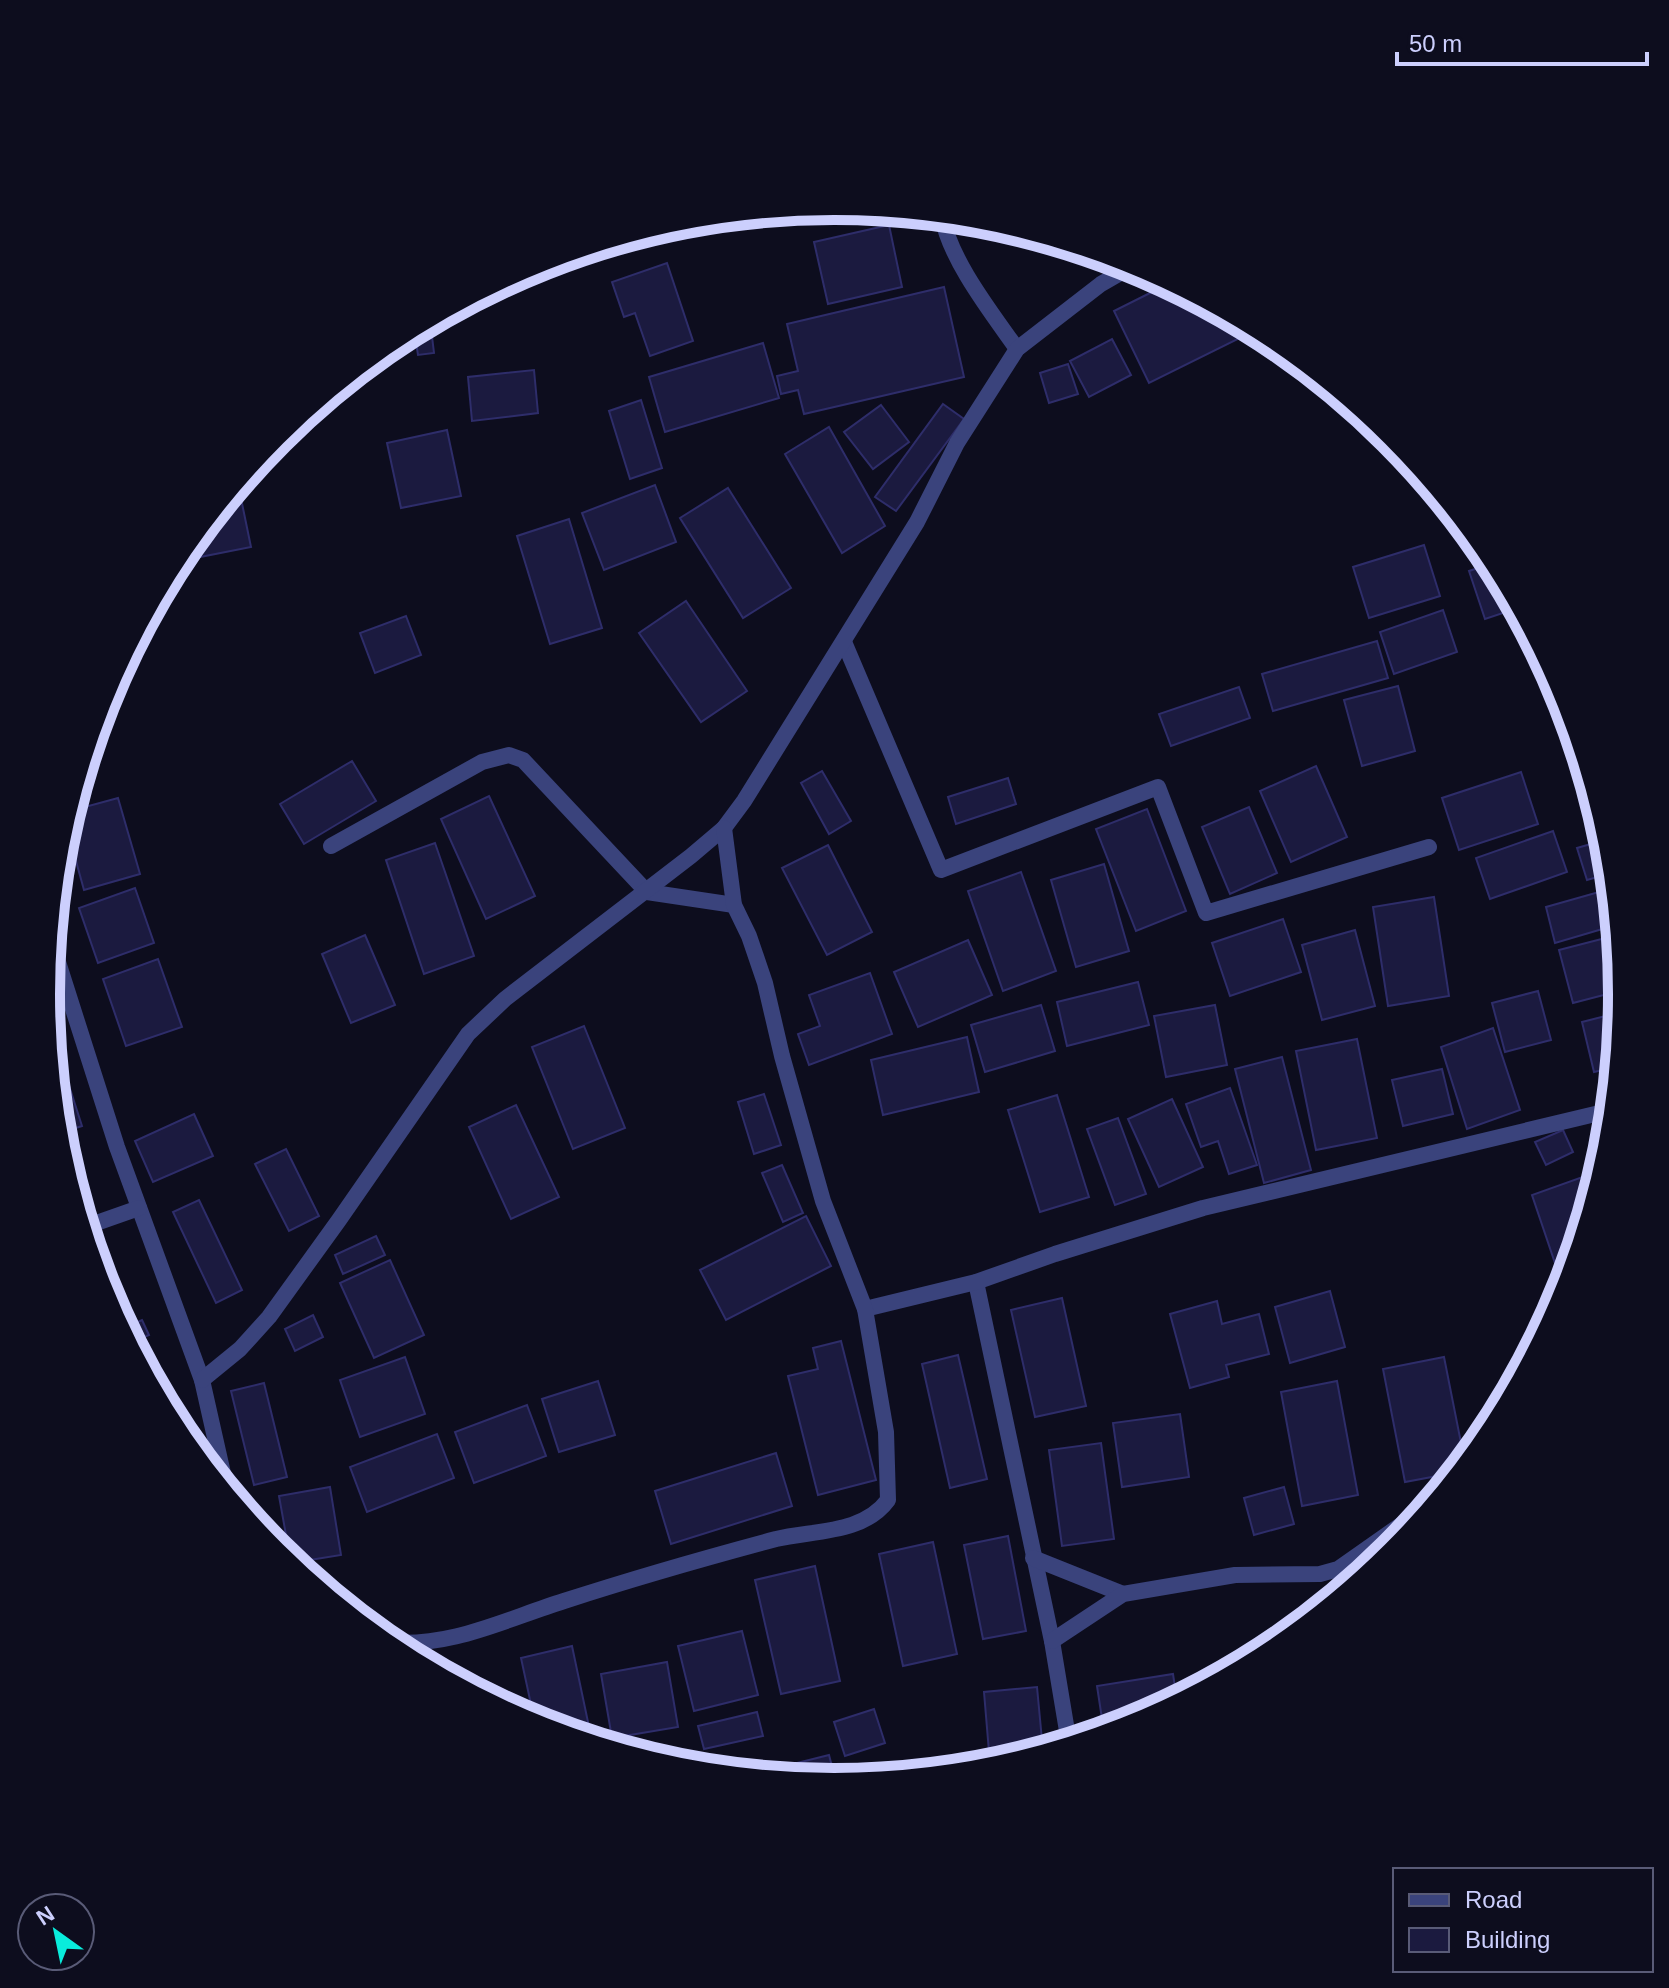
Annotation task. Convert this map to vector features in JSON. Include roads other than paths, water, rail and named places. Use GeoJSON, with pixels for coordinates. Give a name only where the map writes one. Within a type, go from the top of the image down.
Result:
{"type":"FeatureCollection","features":[{"type":"Feature","properties":{"kind":"street"},"geometry":{"type":"LineString","coordinates":[[944,227],[980,297],[1017,349]]}},
{"type":"Feature","properties":{"kind":"street"},"geometry":{"type":"LineString","coordinates":[[202,1380],[240,1349],[269,1317],[468,1034],[505,999],[647,892],[724,828],[844,642],[917,522],[957,443],[1017,349],[1119,274]]}},
{"type":"Feature","properties":{"kind":"street"},"geometry":{"type":"LineString","coordinates":[[844,642],[941,870],[1158,787],[1206,913],[1429,847]]}},
{"type":"Feature","properties":{"kind":"street"},"geometry":{"type":"LineString","coordinates":[[331,846],[482,762],[509,755],[523,760],[647,892],[734,905]]}},
{"type":"Feature","properties":{"kind":"street"},"geometry":{"type":"LineString","coordinates":[[408,1640],[465,1636],[656,1572],[781,1538],[856,1524],[872,1517],[888,1500],[886,1432],[865,1309],[823,1201],[765,983],[749,936],[734,905],[724,828]]}},
{"type":"Feature","properties":{"kind":"street"},"geometry":{"type":"LineString","coordinates":[[61,970],[139,1208],[202,1380],[222,1467]]}},
{"type":"Feature","properties":{"kind":"street"},"geometry":{"type":"LineString","coordinates":[[865,1309],[976,1282],[1203,1208],[1599,1113]]}},
{"type":"Feature","properties":{"kind":"street"},"geometry":{"type":"LineString","coordinates":[[95,1223],[139,1208]]}},
{"type":"Feature","properties":{"kind":"street"},"geometry":{"type":"LineString","coordinates":[[976,1282],[1052,1641],[1067,1732]]}},
{"type":"Feature","properties":{"kind":"street"},"geometry":{"type":"LineString","coordinates":[[1052,1641],[1123,1594],[1235,1575],[1320,1574],[1338,1569],[1388,1535]]}},
{"type":"Feature","properties":{"kind":"street"},"geometry":{"type":"LineString","coordinates":[[1033,1558],[1123,1594]]}}]}
